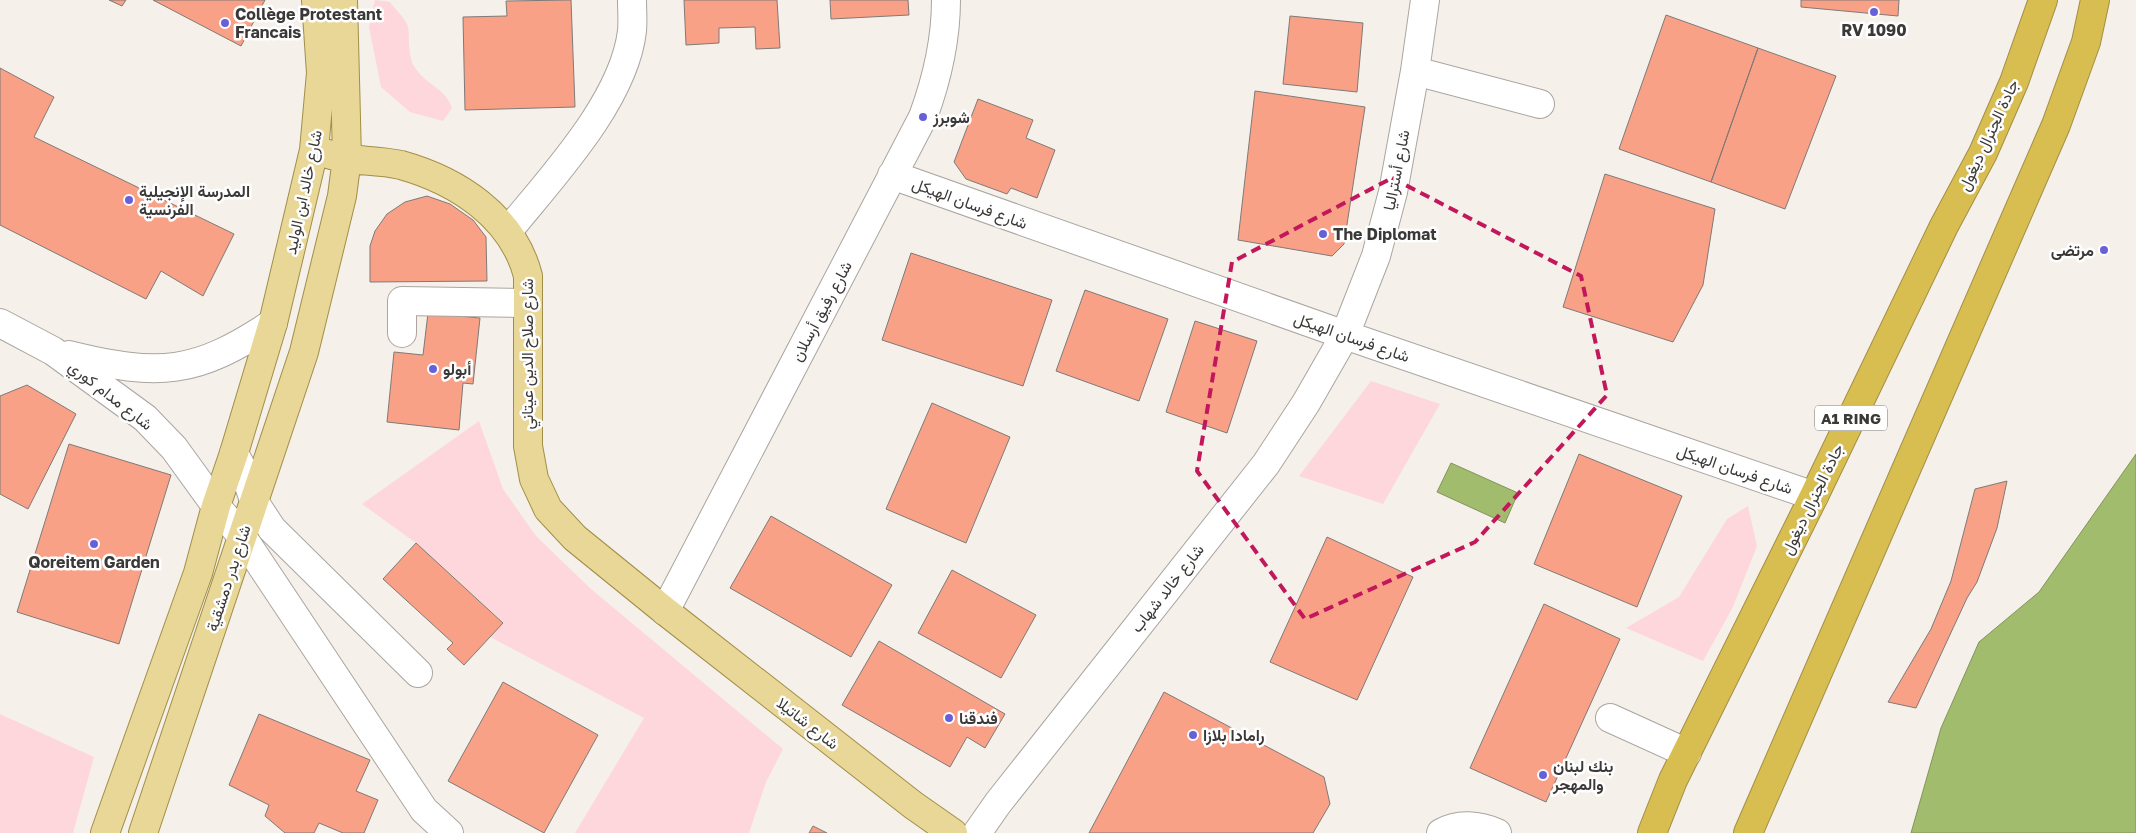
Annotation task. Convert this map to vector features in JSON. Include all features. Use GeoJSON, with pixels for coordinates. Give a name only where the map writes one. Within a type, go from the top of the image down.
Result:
{"type":"FeatureCollection","features":[{"type":"Feature","properties":{"kind":"highway","name":"جادة الجنرال ديغول"},"geometry":{"type":"LineString","coordinates":[[1652,833],[1687,753],[1814,496],[1944,226],[1983,153],[2014,82],[2043,0]]}},
{"type":"Feature","properties":{"kind":"highway"},"geometry":{"type":"LineString","coordinates":[[1748,833],[2056,125],[2086,42],[2095,0]]}},
{"type":"Feature","properties":{"kind":"main road","name":"شارع خالد ابن الوليد"},"geometry":{"type":"LineString","coordinates":[[273,323],[314,150],[321,73],[316,0]]}},
{"type":"Feature","properties":{"kind":"main road","name":"شارع خالد ابن الوليد"},"geometry":{"type":"LineString","coordinates":[[311,322],[342,196],[347,158],[343,0]]}},
{"type":"Feature","properties":{"kind":"main road","name":"شارع صلاح الدين عيتاني"},"geometry":{"type":"LineString","coordinates":[[314,150],[347,158],[400,165],[427,174],[484,207],[508,231],[523,255],[528,276],[528,446],[534,479],[548,510],[575,538],[664,611]]}},
{"type":"Feature","properties":{"kind":"main road","name":"شارع بدر دمشقية"},"geometry":{"type":"LineString","coordinates":[[143,833],[241,535],[255,503],[311,322]]}},
{"type":"Feature","properties":{"kind":"main road","name":"شارع بدر دمشقية"},"geometry":{"type":"LineString","coordinates":[[105,833],[198,573],[216,506],[273,323]]}},
{"type":"Feature","properties":{"kind":"main road","name":"شارع شاتيلا"},"geometry":{"type":"LineString","coordinates":[[664,611],[913,805],[953,833]]}},
{"type":"Feature","properties":{"kind":"street"},"geometry":{"type":"LineString","coordinates":[[508,231],[581,141],[598,114],[625,59],[632,31],[632,0]]}},
{"type":"Feature","properties":{"kind":"street","name":"شارع رفيق أرسلان"},"geometry":{"type":"LineString","coordinates":[[664,611],[923,117],[936,80],[943,46],[946,0]]}},
{"type":"Feature","properties":{"kind":"street","name":"شارع أستراليا"},"geometry":{"type":"LineString","coordinates":[[1345,335],[1376,256],[1393,192],[1415,71],[1424,0]]}},
{"type":"Feature","properties":{"kind":"street"},"geometry":{"type":"LineString","coordinates":[[1415,71],[1540,104]]}},
{"type":"Feature","properties":{"kind":"street","name":"شارع فرسان الهيكل"},"geometry":{"type":"LineString","coordinates":[[892,175],[1345,335],[1814,496]]}},
{"type":"Feature","properties":{"kind":"street"},"geometry":{"type":"LineString","coordinates":[[402,332],[402,301],[528,303]]}},
{"type":"Feature","properties":{"kind":"street"},"geometry":{"type":"LineString","coordinates":[[54,351],[105,364],[137,369],[167,370],[197,364],[222,353],[242,344],[273,323]]}},
{"type":"Feature","properties":{"kind":"street","name":"شارع مدام كوري"},"geometry":{"type":"LineString","coordinates":[[0,324],[54,351],[145,418],[174,448],[216,506],[241,535],[424,810],[449,833]]}},
{"type":"Feature","properties":{"kind":"street","name":"شارع خالد شهاب"},"geometry":{"type":"LineString","coordinates":[[978,833],[998,803],[1266,464],[1306,403],[1345,335]]}},
{"type":"Feature","properties":{"kind":"street"},"geometry":{"type":"LineString","coordinates":[[234,453],[245,474],[255,503],[272,529],[418,673]]}},
{"type":"Feature","properties":{"kind":"street"},"geometry":{"type":"LineString","coordinates":[[1610,718],[1687,753]]}},
{"type":"Feature","properties":{"kind":"street"},"geometry":{"type":"LineString","coordinates":[[1441,833],[1452,826],[1484,827],[1497,833]]}},
{"type":"Feature","properties":{"kind":"highlighted area"},"geometry":{"type":"Polygon","coordinates":[[[1392,178],[1581,276],[1607,395],[1475,542],[1305,619],[1197,471],[1232,262],[1392,178]]]}},
{"type":"Feature","properties":{"kind":"shaded area"},"geometry":{"type":"Polygon","coordinates":[[[375,0],[390,2],[407,24],[413,64],[421,75],[441,91],[452,108],[443,121],[410,112],[381,87],[369,27],[375,0]]]}},
{"type":"Feature","properties":{"kind":"shaded area"},"geometry":{"type":"Polygon","coordinates":[[[1371,381],[1440,404],[1383,504],[1299,476],[1371,381]]]}},
{"type":"Feature","properties":{"kind":"shaded area"},"geometry":{"type":"Polygon","coordinates":[[[479,421],[503,489],[536,536],[591,589],[783,749],[766,782],[749,833],[575,833],[644,718],[490,637],[503,622],[416,543],[362,504],[479,421]]]}},
{"type":"Feature","properties":{"kind":"shaded area"},"geometry":{"type":"Polygon","coordinates":[[[2136,454],[2136,833],[1911,833],[1941,728],[1979,642],[2039,592],[2136,454]]]}},
{"type":"Feature","properties":{"kind":"shaded area"},"geometry":{"type":"Polygon","coordinates":[[[1451,463],[1518,493],[1505,523],[1437,492],[1451,463]]]}},
{"type":"Feature","properties":{"kind":"shaded area"},"geometry":{"type":"Polygon","coordinates":[[[1748,506],[1757,546],[1733,607],[1703,661],[1626,628],[1679,597],[1727,519],[1748,506]]]}},
{"type":"Feature","properties":{"kind":"shaded area"},"geometry":{"type":"Polygon","coordinates":[[[0,714],[94,757],[73,833],[0,833],[0,714]]]}},
{"type":"Feature","properties":{"kind":"building"},"geometry":{"type":"Polygon","coordinates":[[[109,0],[126,0],[122,6],[109,0]]]}},
{"type":"Feature","properties":{"kind":"building","name":"Collège Protestant Francais"},"geometry":{"type":"Polygon","coordinates":[[[153,0],[265,0],[241,46],[153,0]]]}},
{"type":"Feature","properties":{"kind":"building"},"geometry":{"type":"Polygon","coordinates":[[[571,0],[575,107],[465,110],[463,17],[507,16],[506,1],[571,0]]]}},
{"type":"Feature","properties":{"kind":"building"},"geometry":{"type":"Polygon","coordinates":[[[684,0],[777,0],[780,48],[756,49],[755,27],[719,28],[719,43],[686,45],[684,0]]]}},
{"type":"Feature","properties":{"kind":"building"},"geometry":{"type":"Polygon","coordinates":[[[830,0],[908,0],[909,15],[831,19],[830,0]]]}},
{"type":"Feature","properties":{"kind":"building","name":"RV 1090"},"geometry":{"type":"Polygon","coordinates":[[[1801,0],[1899,0],[1898,16],[1801,7],[1801,0]]]}},
{"type":"Feature","properties":{"kind":"building"},"geometry":{"type":"Polygon","coordinates":[[[1666,15],[1758,48],[1711,182],[1619,149],[1666,15]]]}},
{"type":"Feature","properties":{"kind":"building"},"geometry":{"type":"Polygon","coordinates":[[[1290,16],[1363,23],[1357,92],[1283,84],[1290,16]]]}},
{"type":"Feature","properties":{"kind":"building"},"geometry":{"type":"Polygon","coordinates":[[[1758,48],[1836,76],[1785,209],[1711,182],[1758,48]]]}},
{"type":"Feature","properties":{"kind":"building","name":"المدرسة الإنجيلية الفرنسية"},"geometry":{"type":"Polygon","coordinates":[[[0,68],[54,97],[34,137],[234,234],[203,296],[161,271],[146,299],[0,225],[0,68]]]}},
{"type":"Feature","properties":{"kind":"building"},"geometry":{"type":"Polygon","coordinates":[[[1255,91],[1365,107],[1344,244],[1332,256],[1238,240],[1255,91]]]}},
{"type":"Feature","properties":{"kind":"building"},"geometry":{"type":"Polygon","coordinates":[[[978,99],[1033,120],[1026,138],[1055,150],[1037,198],[1011,188],[1007,194],[966,179],[954,162],[978,99]]]}},
{"type":"Feature","properties":{"kind":"building"},"geometry":{"type":"Polygon","coordinates":[[[1605,174],[1715,209],[1703,285],[1673,342],[1563,307],[1605,174]]]}},
{"type":"Feature","properties":{"kind":"building"},"geometry":{"type":"Polygon","coordinates":[[[427,196],[450,204],[473,220],[486,237],[487,281],[370,282],[370,246],[375,231],[387,214],[405,202],[427,196]]]}},
{"type":"Feature","properties":{"kind":"building"},"geometry":{"type":"Polygon","coordinates":[[[911,253],[1052,300],[1023,386],[882,340],[911,253]]]}},
{"type":"Feature","properties":{"kind":"building"},"geometry":{"type":"Polygon","coordinates":[[[1085,290],[1168,319],[1139,401],[1056,371],[1085,290]]]}},
{"type":"Feature","properties":{"kind":"building","name":"أبولو"},"geometry":{"type":"Polygon","coordinates":[[[428,313],[480,318],[473,384],[463,383],[459,430],[387,422],[394,352],[423,355],[428,313]]]}},
{"type":"Feature","properties":{"kind":"building"},"geometry":{"type":"Polygon","coordinates":[[[1195,321],[1257,341],[1227,433],[1166,412],[1195,321]]]}},
{"type":"Feature","properties":{"kind":"building"},"geometry":{"type":"Polygon","coordinates":[[[27,385],[76,414],[28,509],[0,494],[0,396],[27,385]]]}},
{"type":"Feature","properties":{"kind":"building"},"geometry":{"type":"Polygon","coordinates":[[[932,403],[1010,437],[966,543],[886,509],[932,403]]]}},
{"type":"Feature","properties":{"kind":"building","name":"Qoreitem Garden"},"geometry":{"type":"Polygon","coordinates":[[[69,444],[171,475],[119,644],[17,612],[69,444]]]}},
{"type":"Feature","properties":{"kind":"building"},"geometry":{"type":"Polygon","coordinates":[[[1579,454],[1682,496],[1637,607],[1534,564],[1579,454]]]}},
{"type":"Feature","properties":{"kind":"building"},"geometry":{"type":"Polygon","coordinates":[[[2007,481],[1997,528],[1977,582],[1967,598],[1916,708],[1888,702],[1931,629],[1951,581],[1975,489],[2007,481]]]}},
{"type":"Feature","properties":{"kind":"building"},"geometry":{"type":"Polygon","coordinates":[[[771,516],[892,585],[851,657],[730,588],[771,516]]]}},
{"type":"Feature","properties":{"kind":"building"},"geometry":{"type":"Polygon","coordinates":[[[1327,537],[1413,577],[1357,700],[1270,662],[1327,537]]]}},
{"type":"Feature","properties":{"kind":"building"},"geometry":{"type":"Polygon","coordinates":[[[416,543],[503,623],[464,665],[447,649],[453,643],[383,579],[416,543]]]}},
{"type":"Feature","properties":{"kind":"building"},"geometry":{"type":"Polygon","coordinates":[[[952,570],[1036,615],[1001,678],[918,633],[952,570]]]}},
{"type":"Feature","properties":{"kind":"building"},"geometry":{"type":"Polygon","coordinates":[[[1544,604],[1620,639],[1546,802],[1470,768],[1544,604]]]}},
{"type":"Feature","properties":{"kind":"building"},"geometry":{"type":"Polygon","coordinates":[[[879,641],[1005,714],[985,748],[967,737],[950,767],[842,705],[879,641]]]}},
{"type":"Feature","properties":{"kind":"building"},"geometry":{"type":"Polygon","coordinates":[[[503,682],[598,735],[544,833],[448,781],[503,682]]]}},
{"type":"Feature","properties":{"kind":"building","name":"رامادا بلازا"},"geometry":{"type":"Polygon","coordinates":[[[1164,692],[1324,777],[1330,804],[1313,833],[1089,833],[1164,692]]]}},
{"type":"Feature","properties":{"kind":"building"},"geometry":{"type":"Polygon","coordinates":[[[259,714],[370,760],[356,791],[378,800],[364,833],[343,833],[319,823],[314,833],[285,833],[265,816],[269,805],[229,785],[259,714]]]}},
{"type":"Feature","properties":{"kind":"building"},"geometry":{"type":"Polygon","coordinates":[[[813,826],[827,833],[809,833],[813,826]]]}},
{"type":"Feature","properties":{"kind":"place","name":"RV 1090"},"geometry":{"type":"Point","coordinates":[1874,12]}},
{"type":"Feature","properties":{"kind":"place","name":"Collège Protestant Francais"},"geometry":{"type":"Point","coordinates":[225,23]}},
{"type":"Feature","properties":{"kind":"place","name":"شوبرز"},"geometry":{"type":"Point","coordinates":[923,117]}},
{"type":"Feature","properties":{"kind":"place","name":"المدرسة الإنجيلية الفرنسية"},"geometry":{"type":"Point","coordinates":[129,200]}},
{"type":"Feature","properties":{"kind":"place","name":"The Diplomat"},"geometry":{"type":"Point","coordinates":[1323,234]}},
{"type":"Feature","properties":{"kind":"place","name":"مرتضى"},"geometry":{"type":"Point","coordinates":[2104,250]}},
{"type":"Feature","properties":{"kind":"place","name":"أبولو"},"geometry":{"type":"Point","coordinates":[433,369]}},
{"type":"Feature","properties":{"kind":"place","name":"Qoreitem Garden"},"geometry":{"type":"Point","coordinates":[94,544]}},
{"type":"Feature","properties":{"kind":"place","name":"فندقنا"},"geometry":{"type":"Point","coordinates":[949,718]}},
{"type":"Feature","properties":{"kind":"place","name":"رامادا بلازا"},"geometry":{"type":"Point","coordinates":[1193,735]}},
{"type":"Feature","properties":{"kind":"place","name":"بنك لبنان والمهجر"},"geometry":{"type":"Point","coordinates":[1543,775]}}]}
